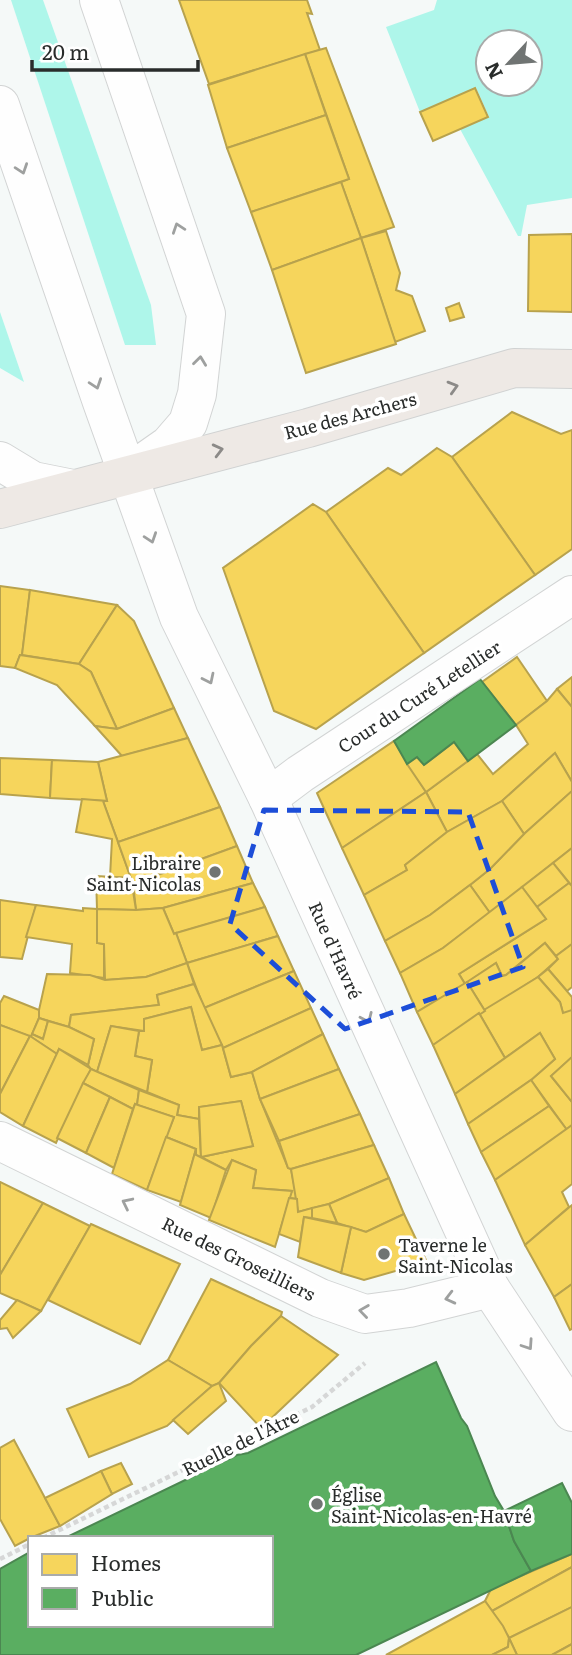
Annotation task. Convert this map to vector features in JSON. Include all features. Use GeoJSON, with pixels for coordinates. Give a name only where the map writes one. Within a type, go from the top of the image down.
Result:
{"type":"FeatureCollection","features":[{"type":"Feature","properties":{"kind":"main road","name":"Rue des Archers"},"geometry":{"type":"LineString","coordinates":[[0,509],[128,473],[308,428],[514,368],[572,369]]}},
{"type":"Feature","properties":{"kind":"street"},"geometry":{"type":"LineString","coordinates":[[99,0],[206,314],[197,394],[188,423],[169,445],[128,473]]}},
{"type":"Feature","properties":{"kind":"street","name":"Rue d'Havré"},"geometry":{"type":"LineString","coordinates":[[0,105],[179,618],[268,798],[490,1288],[572,1412]]}},
{"type":"Feature","properties":{"kind":"street"},"geometry":{"type":"LineString","coordinates":[[0,461],[33,481],[73,489]]}},
{"type":"Feature","properties":{"kind":"street","name":"Cour du Curé Letellier"},"geometry":{"type":"LineString","coordinates":[[268,798],[300,774],[572,595]]}},
{"type":"Feature","properties":{"kind":"street","name":"Rue des Groseilliers"},"geometry":{"type":"LineString","coordinates":[[0,1141],[320,1298],[365,1314],[410,1308],[490,1288]]}},
{"type":"Feature","properties":{"kind":"path","name":"Ruelle de l'Âtre"},"geometry":{"type":"LineString","coordinates":[[47,1536],[312,1407],[361,1367],[410,1308]]}},
{"type":"Feature","properties":{"kind":"path"},"geometry":{"type":"LineString","coordinates":[[0,1559],[28,1545]]}},
{"type":"Feature","properties":{"kind":"highlighted area"},"geometry":{"type":"Polygon","coordinates":[[[264,810],[468,812],[523,967],[345,1029],[230,924],[264,810]]]}},
{"type":"Feature","properties":{"kind":"green space"},"geometry":{"type":"Polygon","coordinates":[[[11,0],[43,0],[151,305],[156,345],[125,345],[11,0]]]}},
{"type":"Feature","properties":{"kind":"green space"},"geometry":{"type":"Polygon","coordinates":[[[437,0],[572,0],[572,198],[527,205],[521,236],[518,236],[460,129],[489,117],[480,98],[544,98],[544,28],[474,28],[474,89],[420,112],[386,27],[434,10],[437,0]]]}},
{"type":"Feature","properties":{"kind":"green space"},"geometry":{"type":"Polygon","coordinates":[[[0,312],[24,382],[0,368],[0,312]]]}},
{"type":"Feature","properties":{"kind":"building: Homes"},"geometry":{"type":"Polygon","coordinates":[[[179,0],[307,0],[312,14],[307,13],[320,50],[209,84],[179,0]]]}},
{"type":"Feature","properties":{"kind":"building: Homes"},"geometry":{"type":"Polygon","coordinates":[[[326,48],[394,227],[361,238],[341,182],[349,179],[305,54],[326,48]]]}},
{"type":"Feature","properties":{"kind":"building: Homes"},"geometry":{"type":"Polygon","coordinates":[[[305,54],[326,115],[227,148],[208,85],[305,54]]]}},
{"type":"Feature","properties":{"kind":"building: Homes"},"geometry":{"type":"Polygon","coordinates":[[[474,88],[474,98],[479,98],[488,117],[433,141],[420,112],[474,88]]]}},
{"type":"Feature","properties":{"kind":"building: Homes"},"geometry":{"type":"Polygon","coordinates":[[[326,115],[349,179],[251,212],[227,148],[326,115]]]}},
{"type":"Feature","properties":{"kind":"building: Homes"},"geometry":{"type":"Polygon","coordinates":[[[341,182],[361,238],[272,270],[251,212],[341,182]]]}},
{"type":"Feature","properties":{"kind":"building: Homes"},"geometry":{"type":"Polygon","coordinates":[[[386,231],[400,273],[396,290],[412,296],[425,331],[395,342],[361,238],[386,231]]]}},
{"type":"Feature","properties":{"kind":"building: Homes"},"geometry":{"type":"Polygon","coordinates":[[[572,234],[572,312],[528,311],[529,235],[572,234]]]}},
{"type":"Feature","properties":{"kind":"building: Homes"},"geometry":{"type":"Polygon","coordinates":[[[361,238],[396,344],[306,373],[272,270],[361,238]]]}},
{"type":"Feature","properties":{"kind":"building: Homes"},"geometry":{"type":"Polygon","coordinates":[[[459,303],[464,317],[450,321],[446,308],[459,303]]]}},
{"type":"Feature","properties":{"kind":"building: Homes"},"geometry":{"type":"Polygon","coordinates":[[[512,412],[561,434],[572,430],[572,549],[535,575],[452,457],[512,412]]]}},
{"type":"Feature","properties":{"kind":"building: Homes"},"geometry":{"type":"Polygon","coordinates":[[[437,448],[452,457],[535,575],[424,653],[326,512],[388,468],[401,475],[437,448]]]}},
{"type":"Feature","properties":{"kind":"building: Homes"},"geometry":{"type":"Polygon","coordinates":[[[313,504],[326,512],[424,653],[316,729],[274,711],[223,568],[313,504]]]}},
{"type":"Feature","properties":{"kind":"building: Homes"},"geometry":{"type":"Polygon","coordinates":[[[0,586],[30,590],[22,655],[15,668],[0,666],[0,586]]]}},
{"type":"Feature","properties":{"kind":"building: Homes"},"geometry":{"type":"Polygon","coordinates":[[[30,590],[117,605],[79,664],[22,655],[30,590]]]}},
{"type":"Feature","properties":{"kind":"building: Homes"},"geometry":{"type":"Polygon","coordinates":[[[117,605],[134,621],[174,708],[117,729],[91,672],[79,664],[117,605]]]}},
{"type":"Feature","properties":{"kind":"building: Homes"},"geometry":{"type":"Polygon","coordinates":[[[20,655],[79,664],[91,672],[117,729],[95,726],[57,685],[15,668],[20,655]]]}},
{"type":"Feature","properties":{"kind":"building: Homes"},"geometry":{"type":"Polygon","coordinates":[[[517,657],[547,701],[516,725],[482,682],[517,657]]]}},
{"type":"Feature","properties":{"kind":"building: Homes"},"geometry":{"type":"Polygon","coordinates":[[[572,677],[572,707],[557,689],[572,677]]]}},
{"type":"Feature","properties":{"kind":"building: Homes"},"geometry":{"type":"Polygon","coordinates":[[[557,689],[572,707],[572,782],[555,753],[502,801],[447,832],[426,792],[477,754],[493,774],[528,744],[516,725],[547,701],[557,689]]]}},
{"type":"Feature","properties":{"kind":"building: Homes"},"geometry":{"type":"Polygon","coordinates":[[[174,708],[188,738],[122,756],[95,726],[117,729],[174,708]]]}},
{"type":"Feature","properties":{"kind":"building: Homes"},"geometry":{"type":"Polygon","coordinates":[[[188,738],[220,807],[118,842],[103,801],[107,801],[98,762],[188,738]]]}},
{"type":"Feature","properties":{"kind":"building: Homes"},"geometry":{"type":"Polygon","coordinates":[[[394,741],[426,792],[342,848],[317,793],[394,741]]]}},
{"type":"Feature","properties":{"kind":"building: Homes"},"geometry":{"type":"Polygon","coordinates":[[[454,742],[468,761],[426,792],[407,764],[417,757],[424,765],[454,742]]]}},
{"type":"Feature","properties":{"kind":"building: Homes"},"geometry":{"type":"Polygon","coordinates":[[[555,753],[572,782],[572,791],[524,834],[502,801],[555,753]]]}},
{"type":"Feature","properties":{"kind":"building: Homes"},"geometry":{"type":"Polygon","coordinates":[[[0,758],[52,760],[50,798],[0,794],[0,758]]]}},
{"type":"Feature","properties":{"kind":"building: Homes"},"geometry":{"type":"Polygon","coordinates":[[[52,760],[98,762],[107,801],[50,798],[52,760]]]}},
{"type":"Feature","properties":{"kind":"building: Homes"},"geometry":{"type":"Polygon","coordinates":[[[572,791],[572,848],[490,913],[470,885],[572,791]]]}},
{"type":"Feature","properties":{"kind":"building: Homes"},"geometry":{"type":"Polygon","coordinates":[[[426,792],[447,832],[405,865],[407,870],[364,895],[342,848],[426,792]]]}},
{"type":"Feature","properties":{"kind":"building: Homes"},"geometry":{"type":"Polygon","coordinates":[[[82,799],[107,801],[103,801],[131,878],[110,877],[112,839],[76,832],[82,799]]]}},
{"type":"Feature","properties":{"kind":"building: Homes"},"geometry":{"type":"Polygon","coordinates":[[[502,801],[524,834],[490,869],[470,885],[430,915],[385,941],[364,895],[407,870],[405,865],[447,832],[502,801]]]}},
{"type":"Feature","properties":{"kind":"building: Homes"},"geometry":{"type":"Polygon","coordinates":[[[220,807],[237,846],[133,884],[118,842],[220,807]]]}},
{"type":"Feature","properties":{"kind":"building: Homes"},"geometry":{"type":"Polygon","coordinates":[[[237,846],[253,883],[163,908],[136,910],[133,884],[237,846]]]}},
{"type":"Feature","properties":{"kind":"building: Homes"},"geometry":{"type":"Polygon","coordinates":[[[572,848],[572,886],[553,863],[572,848]]]}},
{"type":"Feature","properties":{"kind":"building: Homes"},"geometry":{"type":"Polygon","coordinates":[[[553,863],[569,883],[537,907],[522,887],[553,863]]]}},
{"type":"Feature","properties":{"kind":"building: Homes"},"geometry":{"type":"Polygon","coordinates":[[[96,876],[131,878],[136,910],[97,909],[96,876]]]}},
{"type":"Feature","properties":{"kind":"building: Homes"},"geometry":{"type":"Polygon","coordinates":[[[253,883],[265,907],[174,934],[163,908],[253,883]]]}},
{"type":"Feature","properties":{"kind":"building: Homes"},"geometry":{"type":"Polygon","coordinates":[[[569,883],[572,886],[572,944],[556,956],[545,943],[506,975],[502,976],[496,963],[465,984],[459,974],[546,919],[537,907],[569,883]]]}},
{"type":"Feature","properties":{"kind":"building: Homes"},"geometry":{"type":"Polygon","coordinates":[[[470,885],[490,913],[443,948],[400,973],[385,941],[430,915],[470,885]]]}},
{"type":"Feature","properties":{"kind":"building: Homes"},"geometry":{"type":"Polygon","coordinates":[[[522,887],[546,919],[459,974],[465,984],[417,1012],[400,973],[443,948],[522,887]]]}},
{"type":"Feature","properties":{"kind":"building: Homes"},"geometry":{"type":"Polygon","coordinates":[[[0,900],[36,905],[22,959],[0,957],[0,900]]]}},
{"type":"Feature","properties":{"kind":"building: Homes"},"geometry":{"type":"Polygon","coordinates":[[[36,905],[83,911],[83,908],[97,909],[97,943],[104,944],[104,978],[70,973],[72,944],[26,937],[36,905]]]}},
{"type":"Feature","properties":{"kind":"building: Homes"},"geometry":{"type":"Polygon","coordinates":[[[265,907],[278,936],[187,963],[176,933],[265,907]]]}},
{"type":"Feature","properties":{"kind":"building: Homes"},"geometry":{"type":"Polygon","coordinates":[[[163,908],[187,963],[146,977],[105,980],[104,944],[97,943],[97,909],[163,908]]]}},
{"type":"Feature","properties":{"kind":"building: Homes"},"geometry":{"type":"Polygon","coordinates":[[[278,936],[294,971],[204,1008],[187,963],[278,936]]]}},
{"type":"Feature","properties":{"kind":"building: Homes"},"geometry":{"type":"Polygon","coordinates":[[[545,943],[558,959],[538,977],[485,1011],[467,982],[496,963],[502,976],[506,975],[545,943]]]}},
{"type":"Feature","properties":{"kind":"building: Homes"},"geometry":{"type":"Polygon","coordinates":[[[572,944],[572,987],[567,991],[548,969],[558,959],[556,956],[572,944]]]}},
{"type":"Feature","properties":{"kind":"building: Homes"},"geometry":{"type":"Polygon","coordinates":[[[187,963],[194,984],[157,995],[159,1005],[71,1015],[69,1027],[39,1018],[47,974],[90,975],[105,980],[146,977],[187,963]]]}},
{"type":"Feature","properties":{"kind":"building: Homes"},"geometry":{"type":"Polygon","coordinates":[[[548,969],[572,997],[572,1010],[569,1013],[563,1013],[560,1002],[538,977],[548,969]]]}},
{"type":"Feature","properties":{"kind":"building: Homes"},"geometry":{"type":"Polygon","coordinates":[[[294,971],[311,1008],[223,1048],[204,1008],[294,971]]]}},
{"type":"Feature","properties":{"kind":"building: Homes"},"geometry":{"type":"Polygon","coordinates":[[[538,977],[560,1002],[563,1013],[572,1010],[572,1057],[551,1076],[572,1102],[572,1125],[567,1130],[531,1080],[555,1059],[540,1033],[505,1058],[479,1013],[538,977]]]}},
{"type":"Feature","properties":{"kind":"building: Homes"},"geometry":{"type":"Polygon","coordinates":[[[467,982],[485,1011],[433,1045],[417,1012],[467,982]]]}},
{"type":"Feature","properties":{"kind":"building: Homes"},"geometry":{"type":"Polygon","coordinates":[[[194,984],[222,1045],[202,1050],[191,1007],[144,1019],[144,1031],[111,1026],[97,1072],[91,1069],[88,1065],[94,1039],[69,1027],[71,1015],[159,1005],[157,995],[194,984]]]}},
{"type":"Feature","properties":{"kind":"building: Homes"},"geometry":{"type":"Polygon","coordinates":[[[4,996],[39,1010],[39,1018],[31,1037],[0,1025],[0,1003],[4,996]]]}},
{"type":"Feature","properties":{"kind":"building: Homes"},"geometry":{"type":"Polygon","coordinates":[[[191,1007],[202,1050],[222,1045],[231,1077],[252,1072],[260,1099],[288,1168],[291,1169],[297,1199],[289,1198],[292,1191],[253,1188],[256,1170],[232,1160],[226,1170],[201,1157],[253,1146],[241,1101],[199,1107],[199,1119],[177,1115],[179,1105],[147,1092],[152,1060],[135,1056],[139,1031],[144,1031],[144,1019],[191,1007]]]}},
{"type":"Feature","properties":{"kind":"building: Homes"},"geometry":{"type":"Polygon","coordinates":[[[311,1008],[323,1034],[252,1072],[231,1077],[223,1048],[311,1008]]]}},
{"type":"Feature","properties":{"kind":"building: Homes"},"geometry":{"type":"Polygon","coordinates":[[[479,1013],[505,1058],[455,1094],[433,1045],[479,1013]]]}},
{"type":"Feature","properties":{"kind":"building: Homes"},"geometry":{"type":"Polygon","coordinates":[[[39,1018],[48,1021],[43,1039],[32,1034],[39,1018]]]}},
{"type":"Feature","properties":{"kind":"building: Homes"},"geometry":{"type":"Polygon","coordinates":[[[48,1021],[94,1039],[88,1065],[59,1049],[57,1054],[31,1037],[32,1034],[43,1039],[48,1021]]]}},
{"type":"Feature","properties":{"kind":"building: Homes"},"geometry":{"type":"Polygon","coordinates":[[[0,1025],[30,1036],[0,1094],[0,1025]]]}},
{"type":"Feature","properties":{"kind":"building: Homes"},"geometry":{"type":"Polygon","coordinates":[[[111,1026],[139,1031],[135,1056],[152,1060],[147,1092],[97,1072],[111,1026]]]}},
{"type":"Feature","properties":{"kind":"building: Homes"},"geometry":{"type":"Polygon","coordinates":[[[540,1033],[555,1059],[531,1080],[468,1124],[455,1094],[540,1033]]]}},
{"type":"Feature","properties":{"kind":"building: Homes"},"geometry":{"type":"Polygon","coordinates":[[[323,1034],[339,1069],[260,1099],[252,1072],[323,1034]]]}},
{"type":"Feature","properties":{"kind":"building: Homes"},"geometry":{"type":"Polygon","coordinates":[[[30,1036],[57,1054],[23,1126],[0,1112],[0,1094],[30,1036]]]}},
{"type":"Feature","properties":{"kind":"building: Homes"},"geometry":{"type":"Polygon","coordinates":[[[59,1049],[91,1069],[56,1143],[23,1126],[59,1049]]]}},
{"type":"Feature","properties":{"kind":"building: Homes"},"geometry":{"type":"Polygon","coordinates":[[[572,1057],[572,1102],[551,1076],[572,1057]]]}},
{"type":"Feature","properties":{"kind":"building: Homes"},"geometry":{"type":"Polygon","coordinates":[[[91,1069],[139,1090],[137,1105],[135,1104],[133,1109],[83,1083],[91,1069]]]}},
{"type":"Feature","properties":{"kind":"building: Homes"},"geometry":{"type":"Polygon","coordinates":[[[339,1069],[360,1114],[279,1141],[260,1099],[339,1069]]]}},
{"type":"Feature","properties":{"kind":"building: Homes"},"geometry":{"type":"Polygon","coordinates":[[[531,1080],[549,1106],[481,1152],[468,1124],[531,1080]]]}},
{"type":"Feature","properties":{"kind":"building: Homes"},"geometry":{"type":"Polygon","coordinates":[[[83,1083],[110,1097],[86,1153],[57,1138],[83,1083]]]}},
{"type":"Feature","properties":{"kind":"building: Homes"},"geometry":{"type":"Polygon","coordinates":[[[139,1090],[179,1105],[177,1115],[199,1119],[201,1157],[196,1155],[196,1149],[166,1137],[174,1117],[137,1105],[139,1090]]]}},
{"type":"Feature","properties":{"kind":"building: Homes"},"geometry":{"type":"Polygon","coordinates":[[[110,1097],[133,1109],[114,1168],[86,1153],[110,1097]]]}},
{"type":"Feature","properties":{"kind":"building: Homes"},"geometry":{"type":"Polygon","coordinates":[[[241,1101],[253,1146],[201,1157],[199,1107],[241,1101]]]}},
{"type":"Feature","properties":{"kind":"building: Homes"},"geometry":{"type":"Polygon","coordinates":[[[135,1104],[174,1117],[147,1190],[112,1174],[135,1104]]]}},
{"type":"Feature","properties":{"kind":"building: Homes"},"geometry":{"type":"Polygon","coordinates":[[[549,1106],[567,1130],[495,1180],[481,1152],[549,1106]]]}},
{"type":"Feature","properties":{"kind":"building: Homes"},"geometry":{"type":"Polygon","coordinates":[[[360,1114],[374,1145],[288,1168],[279,1141],[360,1114]]]}},
{"type":"Feature","properties":{"kind":"building: Homes"},"geometry":{"type":"Polygon","coordinates":[[[572,1125],[572,1184],[562,1192],[569,1207],[525,1245],[495,1180],[572,1125]]]}},
{"type":"Feature","properties":{"kind":"building: Homes"},"geometry":{"type":"Polygon","coordinates":[[[166,1137],[196,1149],[181,1202],[147,1190],[166,1137]]]}},
{"type":"Feature","properties":{"kind":"building: Homes"},"geometry":{"type":"Polygon","coordinates":[[[374,1145],[389,1178],[329,1204],[298,1212],[291,1169],[374,1145]]]}},
{"type":"Feature","properties":{"kind":"building: Homes"},"geometry":{"type":"Polygon","coordinates":[[[196,1149],[196,1155],[226,1170],[211,1218],[180,1205],[196,1149]]]}},
{"type":"Feature","properties":{"kind":"building: Homes"},"geometry":{"type":"Polygon","coordinates":[[[232,1160],[256,1170],[253,1188],[292,1191],[275,1247],[209,1220],[232,1160]]]}},
{"type":"Feature","properties":{"kind":"building: Homes"},"geometry":{"type":"Polygon","coordinates":[[[389,1178],[404,1214],[366,1232],[337,1223],[329,1204],[389,1178]]]}},
{"type":"Feature","properties":{"kind":"building: Homes"},"geometry":{"type":"Polygon","coordinates":[[[0,1182],[43,1203],[0,1275],[0,1182]]]}},
{"type":"Feature","properties":{"kind":"building: Homes"},"geometry":{"type":"Polygon","coordinates":[[[289,1198],[297,1199],[298,1212],[312,1208],[312,1218],[304,1217],[300,1242],[279,1234],[289,1198]]]}},
{"type":"Feature","properties":{"kind":"building: Homes"},"geometry":{"type":"Polygon","coordinates":[[[43,1203],[90,1226],[41,1311],[0,1293],[0,1275],[43,1203]]]}},
{"type":"Feature","properties":{"kind":"building: Homes"},"geometry":{"type":"Polygon","coordinates":[[[329,1204],[337,1223],[312,1218],[312,1208],[329,1204]]]}},
{"type":"Feature","properties":{"kind":"building: Homes"},"geometry":{"type":"Polygon","coordinates":[[[572,1205],[572,1284],[554,1297],[525,1245],[572,1205]]]}},
{"type":"Feature","properties":{"kind":"building: Homes"},"geometry":{"type":"Polygon","coordinates":[[[404,1214],[427,1262],[364,1280],[341,1273],[351,1227],[366,1232],[404,1214]]]}},
{"type":"Feature","properties":{"kind":"building: Homes"},"geometry":{"type":"Polygon","coordinates":[[[304,1217],[351,1227],[341,1273],[298,1257],[304,1217]]]}},
{"type":"Feature","properties":{"kind":"building: Homes"},"geometry":{"type":"Polygon","coordinates":[[[91,1224],[180,1264],[140,1344],[48,1300],[91,1224]]]}},
{"type":"Feature","properties":{"kind":"building: Homes"},"geometry":{"type":"Polygon","coordinates":[[[211,1279],[282,1312],[219,1383],[212,1386],[168,1360],[211,1279]]]}},
{"type":"Feature","properties":{"kind":"building: Homes"},"geometry":{"type":"Polygon","coordinates":[[[572,1284],[572,1329],[570,1330],[554,1297],[572,1284]]]}},
{"type":"Feature","properties":{"kind":"building: Homes"},"geometry":{"type":"Polygon","coordinates":[[[17,1300],[41,1311],[13,1338],[7,1328],[0,1329],[0,1320],[17,1300]]]}},
{"type":"Feature","properties":{"kind":"building: Homes"},"geometry":{"type":"Polygon","coordinates":[[[281,1316],[338,1355],[261,1428],[219,1383],[281,1316]]]}},
{"type":"Feature","properties":{"kind":"building: Homes"},"geometry":{"type":"Polygon","coordinates":[[[168,1360],[212,1386],[167,1426],[89,1457],[67,1409],[130,1384],[168,1360]]]}},
{"type":"Feature","properties":{"kind":"building: Homes"},"geometry":{"type":"Polygon","coordinates":[[[219,1383],[226,1401],[188,1434],[173,1420],[219,1383]]]}},
{"type":"Feature","properties":{"kind":"building: Homes"},"geometry":{"type":"Polygon","coordinates":[[[14,1440],[60,1526],[28,1536],[28,1539],[15,1546],[0,1519],[0,1448],[14,1440]]]}},
{"type":"Feature","properties":{"kind":"building: Homes"},"geometry":{"type":"Polygon","coordinates":[[[121,1463],[132,1484],[112,1494],[101,1471],[121,1463]]]}},
{"type":"Feature","properties":{"kind":"building: Homes"},"geometry":{"type":"Polygon","coordinates":[[[101,1471],[112,1494],[60,1526],[45,1498],[101,1471]]]}},
{"type":"Feature","properties":{"kind":"building: Homes"},"geometry":{"type":"Polygon","coordinates":[[[572,1554],[572,1567],[492,1611],[485,1601],[491,1589],[572,1554]]]}},
{"type":"Feature","properties":{"kind":"building: Homes"},"geometry":{"type":"Polygon","coordinates":[[[572,1567],[572,1607],[509,1638],[492,1611],[572,1567]]]}},
{"type":"Feature","properties":{"kind":"building: Homes"},"geometry":{"type":"Polygon","coordinates":[[[485,1601],[509,1638],[508,1647],[492,1655],[386,1655],[485,1601]]]}},
{"type":"Feature","properties":{"kind":"building: Homes"},"geometry":{"type":"Polygon","coordinates":[[[572,1607],[572,1644],[552,1655],[517,1655],[509,1638],[572,1607]]]}},
{"type":"Feature","properties":{"kind":"building: Homes"},"geometry":{"type":"Polygon","coordinates":[[[509,1638],[517,1655],[492,1655],[508,1647],[509,1638]]]}},
{"type":"Feature","properties":{"kind":"building: Homes"},"geometry":{"type":"Polygon","coordinates":[[[572,1644],[572,1655],[552,1655],[572,1644]]]}},
{"type":"Feature","properties":{"kind":"building: Public"},"geometry":{"type":"Polygon","coordinates":[[[480,679],[516,725],[468,761],[454,742],[424,765],[417,757],[407,764],[394,741],[480,679]]]}},
{"type":"Feature","properties":{"kind":"building: Public","name":"Église Saint-Nicolas-en-Havré"},"geometry":{"type":"Polygon","coordinates":[[[436,1362],[467,1426],[514,1541],[531,1571],[356,1655],[0,1655],[0,1569],[28,1553],[28,1627],[273,1627],[273,1536],[69,1536],[237,1455],[248,1453],[436,1362]]]}},
{"type":"Feature","properties":{"kind":"building: Public"},"geometry":{"type":"Polygon","coordinates":[[[562,1483],[572,1503],[572,1554],[531,1571],[514,1541],[504,1511],[562,1483]]]}},
{"type":"Feature","properties":{"kind":"place","name":"Libraire Saint-Nicolas"},"geometry":{"type":"Point","coordinates":[215,872]}},
{"type":"Feature","properties":{"kind":"place","name":"Taverne le Saint-Nicolas"},"geometry":{"type":"Point","coordinates":[384,1254]}},
{"type":"Feature","properties":{"kind":"place","name":"Église Saint-Nicolas-en-Havré"},"geometry":{"type":"Point","coordinates":[317,1504]}}]}
